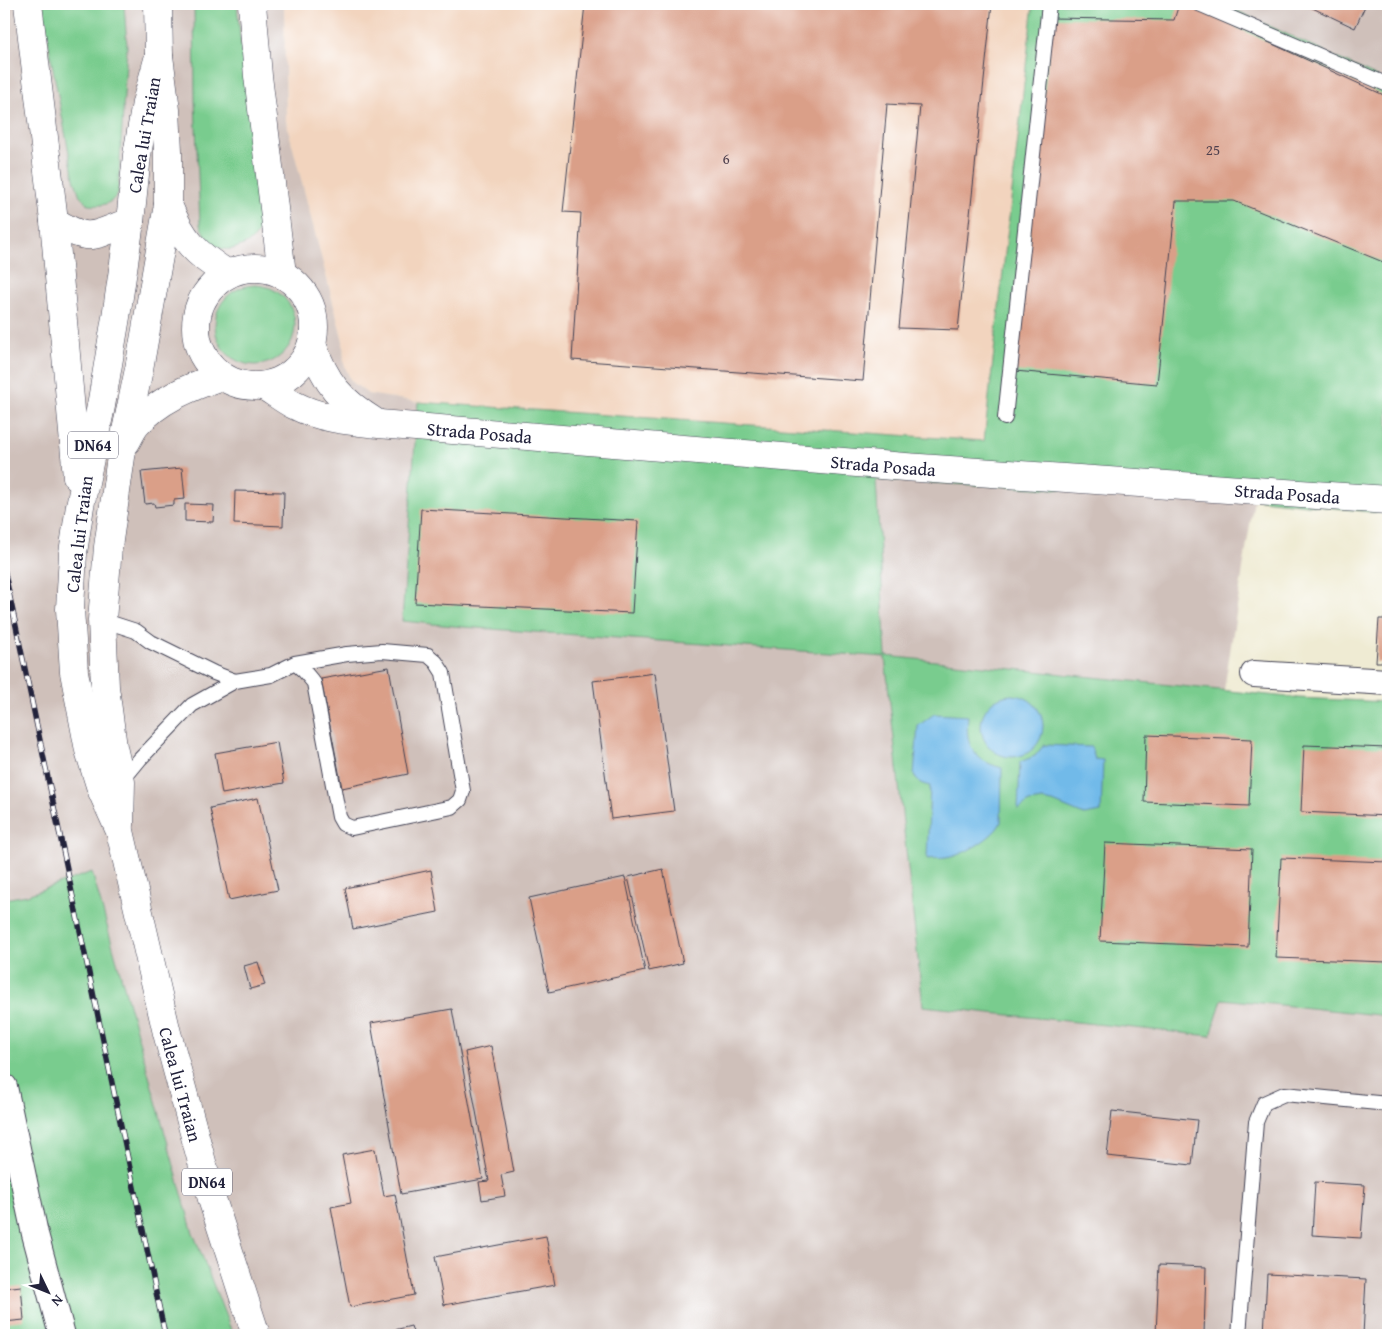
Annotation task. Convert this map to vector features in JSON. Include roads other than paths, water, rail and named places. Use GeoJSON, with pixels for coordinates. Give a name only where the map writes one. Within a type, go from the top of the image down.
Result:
{"type":"FeatureCollection","features":[{"type":"Feature","properties":{"kind":"main road"},"geometry":{"type":"LineString","coordinates":[[28,4],[54,222],[80,506]]}},
{"type":"Feature","properties":{"kind":"main road","name":"Calea lui Traian"},"geometry":{"type":"LineString","coordinates":[[120,831],[121,782],[113,747],[105,687],[102,620],[108,547],[122,450],[139,369],[168,205],[166,110],[159,56],[158,4]]}},
{"type":"Feature","properties":{"kind":"main road"},"geometry":{"type":"LineString","coordinates":[[252,4],[258,76],[282,274]]}},
{"type":"Feature","properties":{"kind":"main road","name":"Calea lui Traian"},"geometry":{"type":"LineString","coordinates":[[159,56],[146,102],[113,335],[80,506],[73,553],[70,609],[74,672],[89,750],[101,788],[120,831],[167,1033],[204,1172],[256,1335]]}},
{"type":"Feature","properties":{"kind":"main road"},"geometry":{"type":"LineString","coordinates":[[168,205],[176,225],[185,240],[210,263],[228,274]]}},
{"type":"Feature","properties":{"kind":"main road"},"geometry":{"type":"LineString","coordinates":[[54,222],[66,229],[86,235],[97,235],[130,222]]}},
{"type":"Feature","properties":{"kind":"main road"},"geometry":{"type":"LineString","coordinates":[[255,267],[269,269],[282,274],[296,283],[306,296],[313,312],[315,328],[312,344],[305,360],[294,372],[280,381],[264,386],[234,383],[221,376],[207,362],[198,343],[196,323],[201,303],[212,286],[228,274],[241,269],[255,267]]}},
{"type":"Feature","properties":{"kind":"main road","name":"Strada Posada"},"geometry":{"type":"LineString","coordinates":[[312,344],[319,362],[334,389],[355,410],[378,424]]}},
{"type":"Feature","properties":{"kind":"main road"},"geometry":{"type":"LineString","coordinates":[[122,450],[135,426],[166,400],[191,387],[221,376]]}},
{"type":"Feature","properties":{"kind":"main road","name":"Strada Posada"},"geometry":{"type":"LineString","coordinates":[[264,386],[293,405],[314,414],[338,420],[905,466],[1388,500]]}},
{"type":"Feature","properties":{"kind":"street"},"geometry":{"type":"LineString","coordinates":[[1254,674],[1388,682]]}},
{"type":"Feature","properties":{"kind":"street"},"geometry":{"type":"LineString","coordinates":[[4,1087],[35,1234],[62,1335]]}},
{"type":"Feature","properties":{"kind":"lane"},"geometry":{"type":"LineString","coordinates":[[1005,418],[1048,4]]}},
{"type":"Feature","properties":{"kind":"lane"},"geometry":{"type":"LineString","coordinates":[[1199,4],[1388,85]]}},
{"type":"Feature","properties":{"kind":"lane"},"geometry":{"type":"LineString","coordinates":[[102,620],[136,631],[151,642],[214,673],[235,681]]}},
{"type":"Feature","properties":{"kind":"lane"},"geometry":{"type":"LineString","coordinates":[[121,782],[140,759],[192,705],[235,681],[272,675],[295,663],[347,654],[382,651],[428,655],[436,662],[443,674],[463,791],[460,800],[452,807],[352,828],[343,824],[338,818],[314,683],[295,663]]}},
{"type":"Feature","properties":{"kind":"lane"},"geometry":{"type":"LineString","coordinates":[[1239,1335],[1256,1122],[1264,1104],[1284,1094],[1388,1104]]}},
{"type":"Feature","properties":{"kind":"water"},"geometry":{"type":"Polygon","coordinates":[[[1006,695],[1018,695],[1034,704],[1041,714],[1043,726],[1041,738],[1034,748],[1018,757],[1006,757],[995,752],[986,743],[981,732],[981,720],[986,709],[995,700],[1006,695]]]}},
{"type":"Feature","properties":{"kind":"water"},"geometry":{"type":"Polygon","coordinates":[[[934,714],[968,716],[968,735],[973,750],[984,761],[1002,768],[1001,822],[992,834],[969,850],[946,858],[927,859],[930,786],[920,783],[914,774],[918,726],[934,714]]]}},
{"type":"Feature","properties":{"kind":"water"},"geometry":{"type":"Polygon","coordinates":[[[1044,745],[1091,747],[1095,759],[1103,760],[1101,812],[1084,815],[1053,802],[1042,800],[1029,802],[1018,810],[1020,762],[1035,756],[1044,745]]]}},
{"type":"Feature","properties":{"kind":"railway"},"geometry":{"type":"LineString","coordinates":[[4,569],[165,1335]]}}]}
